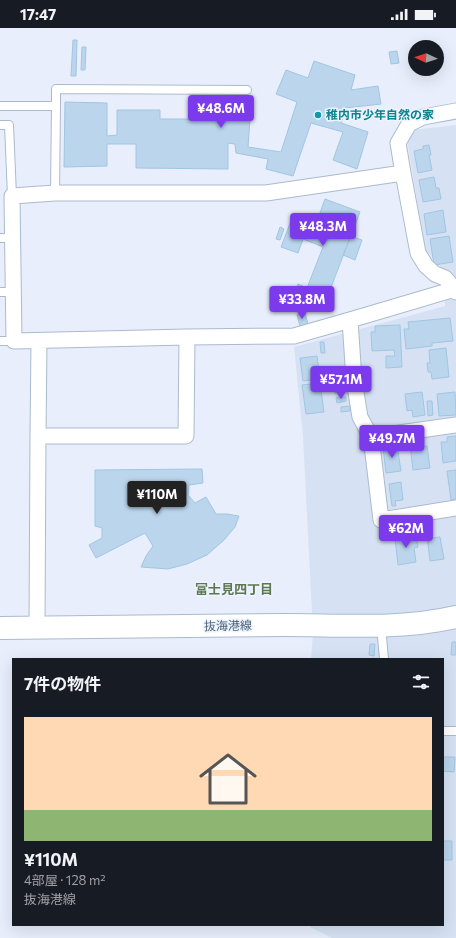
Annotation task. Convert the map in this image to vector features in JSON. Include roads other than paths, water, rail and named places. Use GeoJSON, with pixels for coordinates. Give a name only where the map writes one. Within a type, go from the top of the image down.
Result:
{"type":"FeatureCollection","features":[{"type":"Feature","properties":{"kind":"main road","name":"抜海港線"},"geometry":{"type":"LineString","coordinates":[[0,628],[287,625],[381,626],[417,624],[456,617]]}},
{"type":"Feature","properties":{"kind":"street"},"geometry":{"type":"LineString","coordinates":[[453,284],[435,274],[426,266],[418,252],[398,143],[409,124],[423,117],[456,111]]}},
{"type":"Feature","properties":{"kind":"street"},"geometry":{"type":"LineString","coordinates":[[403,174],[266,193],[55,193],[12,196],[6,238],[7,341],[294,336],[350,320],[453,284]]}},
{"type":"Feature","properties":{"kind":"street"},"geometry":{"type":"LineString","coordinates":[[350,320],[354,380],[360,417],[371,437],[381,520],[456,508]]}},
{"type":"Feature","properties":{"kind":"street"},"geometry":{"type":"LineString","coordinates":[[38,436],[186,436],[187,337]]}},
{"type":"Feature","properties":{"kind":"street"},"geometry":{"type":"LineString","coordinates":[[37,628],[39,340]]}},
{"type":"Feature","properties":{"kind":"street"},"geometry":{"type":"LineString","coordinates":[[371,437],[456,425]]}},
{"type":"Feature","properties":{"kind":"lane"},"geometry":{"type":"LineString","coordinates":[[55,193],[56,88],[248,90]]}},
{"type":"Feature","properties":{"kind":"lane"},"geometry":{"type":"LineString","coordinates":[[0,106],[56,106]]}},
{"type":"Feature","properties":{"kind":"lane"},"geometry":{"type":"LineString","coordinates":[[0,125],[9,126],[12,196]]}},
{"type":"Feature","properties":{"kind":"lane"},"geometry":{"type":"LineString","coordinates":[[381,626],[384,658]]}},
{"type":"Feature","properties":{"kind":"lane"},"geometry":{"type":"LineString","coordinates":[[444,730],[456,731]]}},
{"type":"Feature","properties":{"kind":"place","name":"稚内市少年自然の家"},"geometry":{"type":"Point","coordinates":[318,115]}},
{"type":"Feature","properties":{"kind":"district","name":"富士見四丁目"},"geometry":{"type":"Point","coordinates":[234,589]}}]}
